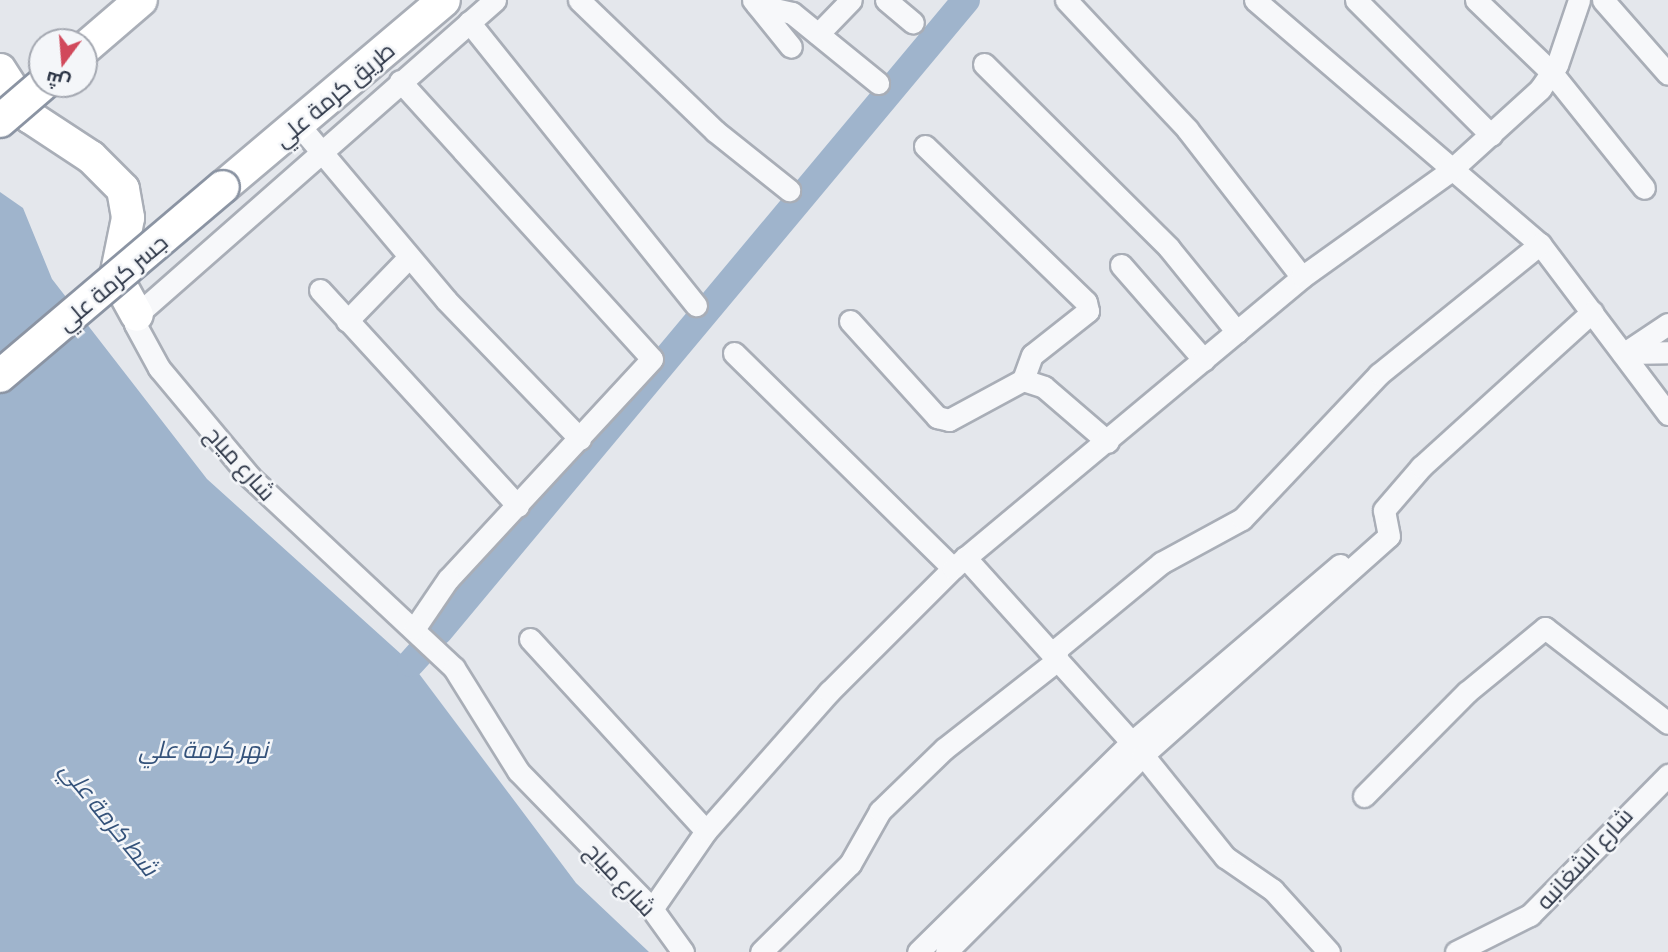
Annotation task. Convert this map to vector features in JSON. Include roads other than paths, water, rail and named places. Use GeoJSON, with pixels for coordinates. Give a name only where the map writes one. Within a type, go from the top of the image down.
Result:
{"type":"FeatureCollection","features":[{"type":"Feature","properties":{"kind":"highway"},"geometry":{"type":"LineString","coordinates":[[98,37],[141,0]]}},
{"type":"Feature","properties":{"kind":"highway","name":"طريق كرمة علي"},"geometry":{"type":"LineString","coordinates":[[223,187],[444,0]]}},
{"type":"Feature","properties":{"kind":"highway"},"geometry":{"type":"LineString","coordinates":[[0,70],[30,117],[92,157],[123,189],[128,218],[116,277],[137,315]]}},
{"type":"Feature","properties":{"kind":"highway"},"geometry":{"type":"LineString","coordinates":[[0,121],[28,97]]}},
{"type":"Feature","properties":{"kind":"highway","name":"جسر كرمة علي"},"geometry":{"type":"LineString","coordinates":[[0,376],[223,187]]}},
{"type":"Feature","properties":{"kind":"street"},"geometry":{"type":"LineString","coordinates":[[137,315],[495,0]]}},
{"type":"Feature","properties":{"kind":"street"},"geometry":{"type":"LineString","coordinates":[[579,0],[715,131],[789,190]]}},
{"type":"Feature","properties":{"kind":"street"},"geometry":{"type":"LineString","coordinates":[[818,34],[851,0]]}},
{"type":"Feature","properties":{"kind":"street"},"geometry":{"type":"LineString","coordinates":[[886,0],[913,23]]}},
{"type":"Feature","properties":{"kind":"street"},"geometry":{"type":"LineString","coordinates":[[1066,0],[1187,130],[1302,278]]}},
{"type":"Feature","properties":{"kind":"street"},"geometry":{"type":"LineString","coordinates":[[1255,0],[1450,171],[1540,244],[1668,414]]}},
{"type":"Feature","properties":{"kind":"street"},"geometry":{"type":"LineString","coordinates":[[1356,0],[1491,135]]}},
{"type":"Feature","properties":{"kind":"street"},"geometry":{"type":"LineString","coordinates":[[1476,0],[1552,73],[1644,188]]}},
{"type":"Feature","properties":{"kind":"street"},"geometry":{"type":"LineString","coordinates":[[652,909],[706,831],[829,692],[959,562],[1108,442],[1302,278],[1450,171],[1491,135],[1552,73],[1579,0]]}},
{"type":"Feature","properties":{"kind":"street"},"geometry":{"type":"LineString","coordinates":[[1603,0],[1668,74]]}},
{"type":"Feature","properties":{"kind":"street"},"geometry":{"type":"LineString","coordinates":[[755,2],[792,13],[878,83]]}},
{"type":"Feature","properties":{"kind":"street"},"geometry":{"type":"LineString","coordinates":[[755,2],[791,47]]}},
{"type":"Feature","properties":{"kind":"street"},"geometry":{"type":"LineString","coordinates":[[469,22],[696,305]]}},
{"type":"Feature","properties":{"kind":"street"},"geometry":{"type":"LineString","coordinates":[[984,64],[1169,248],[1237,332]]}},
{"type":"Feature","properties":{"kind":"street"},"geometry":{"type":"LineString","coordinates":[[400,81],[652,359],[448,579],[414,629]]}},
{"type":"Feature","properties":{"kind":"street"},"geometry":{"type":"LineString","coordinates":[[298,124],[410,257],[580,439]]}},
{"type":"Feature","properties":{"kind":"street"},"geometry":{"type":"LineString","coordinates":[[850,321],[937,417],[949,420],[1023,380],[1032,355],[1088,311],[1086,302],[925,146]]}},
{"type":"Feature","properties":{"kind":"street"},"geometry":{"type":"LineString","coordinates":[[1058,657],[1058,649],[1161,564],[1242,519],[1379,374],[1540,244]]}},
{"type":"Feature","properties":{"kind":"street"},"geometry":{"type":"LineString","coordinates":[[347,321],[410,257]]}},
{"type":"Feature","properties":{"kind":"street"},"geometry":{"type":"LineString","coordinates":[[1121,265],[1204,360]]}},
{"type":"Feature","properties":{"kind":"street"},"geometry":{"type":"LineString","coordinates":[[320,290],[518,506]]}},
{"type":"Feature","properties":{"kind":"street"},"geometry":{"type":"LineString","coordinates":[[918,952],[950,945],[1137,748],[1266,633],[1356,566],[1389,536],[1384,510],[1421,467],[1592,312]]}},
{"type":"Feature","properties":{"kind":"street","name":"شارع مياح"},"geometry":{"type":"LineString","coordinates":[[137,315],[136,328],[155,362],[250,477],[337,564],[414,629],[484,708],[519,771],[652,909],[683,952]]}},
{"type":"Feature","properties":{"kind":"street"},"geometry":{"type":"LineString","coordinates":[[1623,354],[1668,324]]}},
{"type":"Feature","properties":{"kind":"street"},"geometry":{"type":"LineString","coordinates":[[1623,354],[1668,352]]}},
{"type":"Feature","properties":{"kind":"street"},"geometry":{"type":"LineString","coordinates":[[734,353],[1058,657],[1137,748],[1225,857],[1273,890],[1329,952]]}},
{"type":"Feature","properties":{"kind":"street"},"geometry":{"type":"LineString","coordinates":[[1023,380],[1044,387],[1108,442]]}},
{"type":"Feature","properties":{"kind":"street"},"geometry":{"type":"LineString","coordinates":[[1364,796],[1467,692],[1545,628],[1668,723]]}},
{"type":"Feature","properties":{"kind":"street"},"geometry":{"type":"LineString","coordinates":[[530,639],[706,831]]}},
{"type":"Feature","properties":{"kind":"street"},"geometry":{"type":"LineString","coordinates":[[761,952],[850,864],[880,811],[944,749],[1058,657]]}},
{"type":"Feature","properties":{"kind":"street","name":"شارع الشغانبه"},"geometry":{"type":"LineString","coordinates":[[1456,952],[1530,915],[1668,775]]}},
{"type":"Feature","properties":{"kind":"water","name":"نهر كرمة علي"},"geometry":{"type":"Polygon","coordinates":[[[0,192],[23,208],[52,279],[207,479],[411,663],[576,883],[649,952],[0,952],[0,192]]]}},
{"type":"Feature","properties":{"kind":"waterway"},"geometry":{"type":"LineString","coordinates":[[439,631],[966,0]]}},
{"type":"Feature","properties":{"kind":"waterway"},"geometry":{"type":"LineString","coordinates":[[411,663],[421,652]]}},
{"type":"Feature","properties":{"kind":"water label","name":"شط كرمة علي"},"geometry":{"type":"Point","coordinates":[110,818]}}]}
